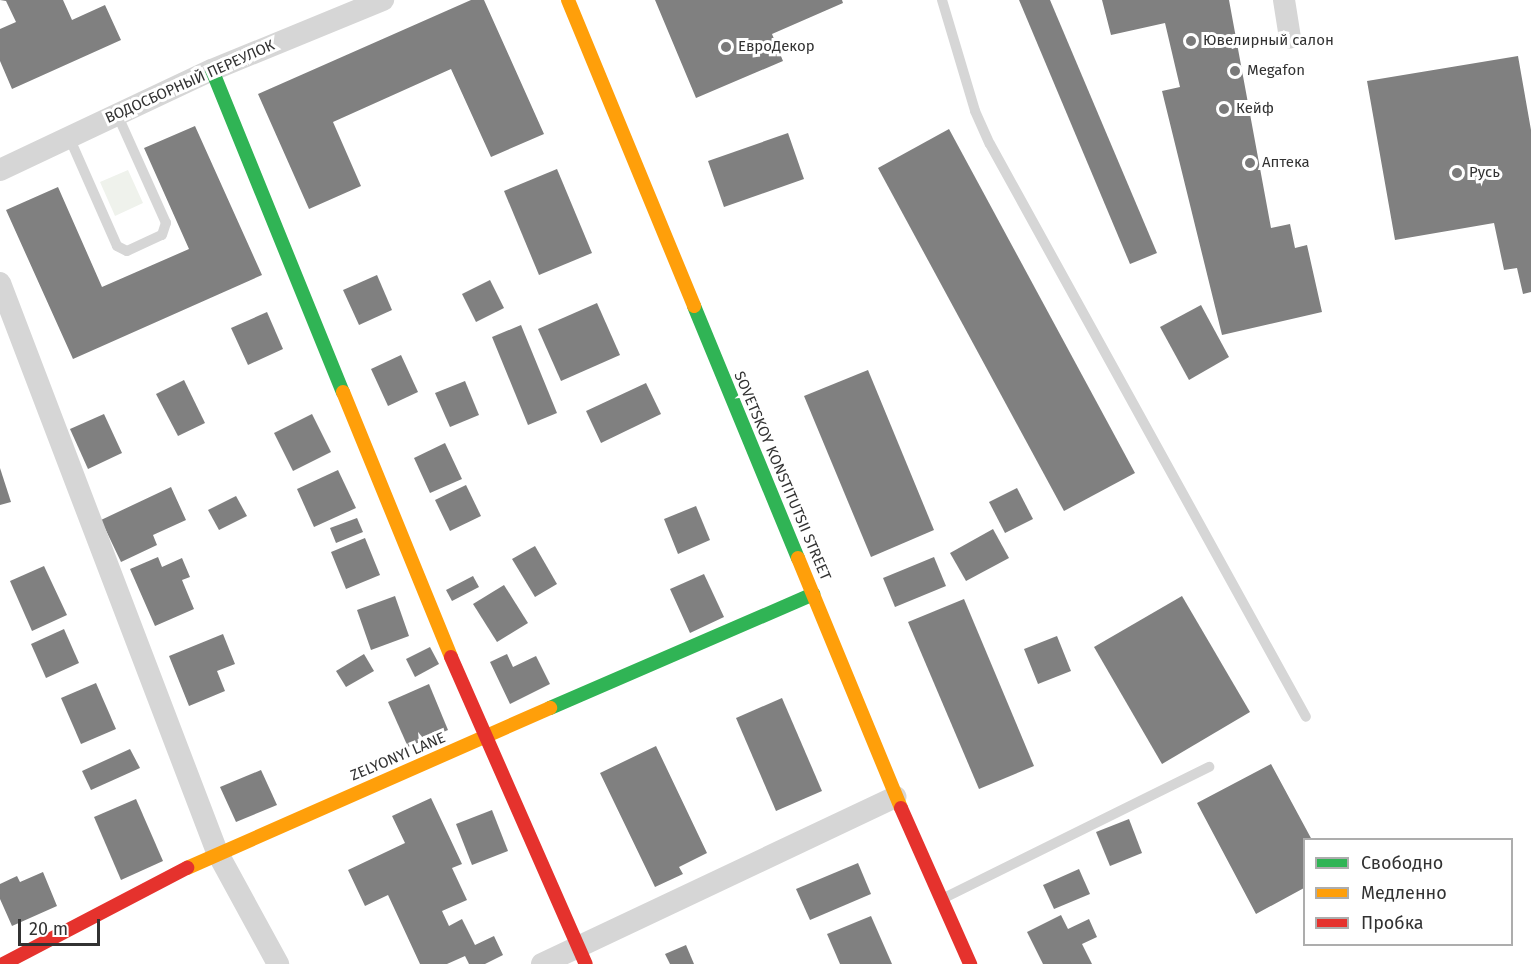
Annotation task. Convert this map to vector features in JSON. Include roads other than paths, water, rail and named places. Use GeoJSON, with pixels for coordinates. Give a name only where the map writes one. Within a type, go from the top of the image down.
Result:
{"type":"FeatureCollection","features":[{"type":"Feature","properties":{"kind":"street","name":"ВОДОСБОРНЫЙ ПЕРЕУЛОК"},"geometry":{"type":"LineString","coordinates":[[0,170],[212,70],[383,0]]}},
{"type":"Feature","properties":{"kind":"street","name":"SOVETSKOY KONSTITUTSII STREET"},"geometry":{"type":"LineString","coordinates":[[568,0],[896,797],[970,964]]}},
{"type":"Feature","properties":{"kind":"street"},"geometry":{"type":"LineString","coordinates":[[1284,0],[1290,38]]}},
{"type":"Feature","properties":{"kind":"street"},"geometry":{"type":"LineString","coordinates":[[212,70],[484,738],[583,956]]}},
{"type":"Feature","properties":{"kind":"street"},"geometry":{"type":"LineString","coordinates":[[0,283],[217,852],[278,964]]}},
{"type":"Feature","properties":{"kind":"street","name":"ZELYONYI LANE"},"geometry":{"type":"LineString","coordinates":[[3,964],[217,852],[813,594]]}},
{"type":"Feature","properties":{"kind":"street"},"geometry":{"type":"LineString","coordinates":[[542,964],[583,956],[896,797]]}},
{"type":"Feature","properties":{"kind":"lane"},"geometry":{"type":"LineString","coordinates":[[942,0],[975,111],[990,144],[1306,717]]}},
{"type":"Feature","properties":{"kind":"lane"},"geometry":{"type":"LineString","coordinates":[[69,137],[117,246],[127,251],[162,235],[165,223],[117,114]]}},
{"type":"Feature","properties":{"kind":"lane"},"geometry":{"type":"LineString","coordinates":[[941,900],[1209,767]]}},
{"type":"Feature","properties":{"kind":"place","name":"Ювелирный салон"},"geometry":{"type":"Point","coordinates":[1191,41]}},
{"type":"Feature","properties":{"kind":"place","name":"ЕвроДекор"},"geometry":{"type":"Point","coordinates":[726,47]}},
{"type":"Feature","properties":{"kind":"place","name":"Megafon"},"geometry":{"type":"Point","coordinates":[1235,71]}},
{"type":"Feature","properties":{"kind":"place","name":"Кейф"},"geometry":{"type":"Point","coordinates":[1224,109]}},
{"type":"Feature","properties":{"kind":"place","name":"Аптека"},"geometry":{"type":"Point","coordinates":[1250,163]}},
{"type":"Feature","properties":{"kind":"place","name":"Русь"},"geometry":{"type":"Point","coordinates":[1457,173]}}]}
